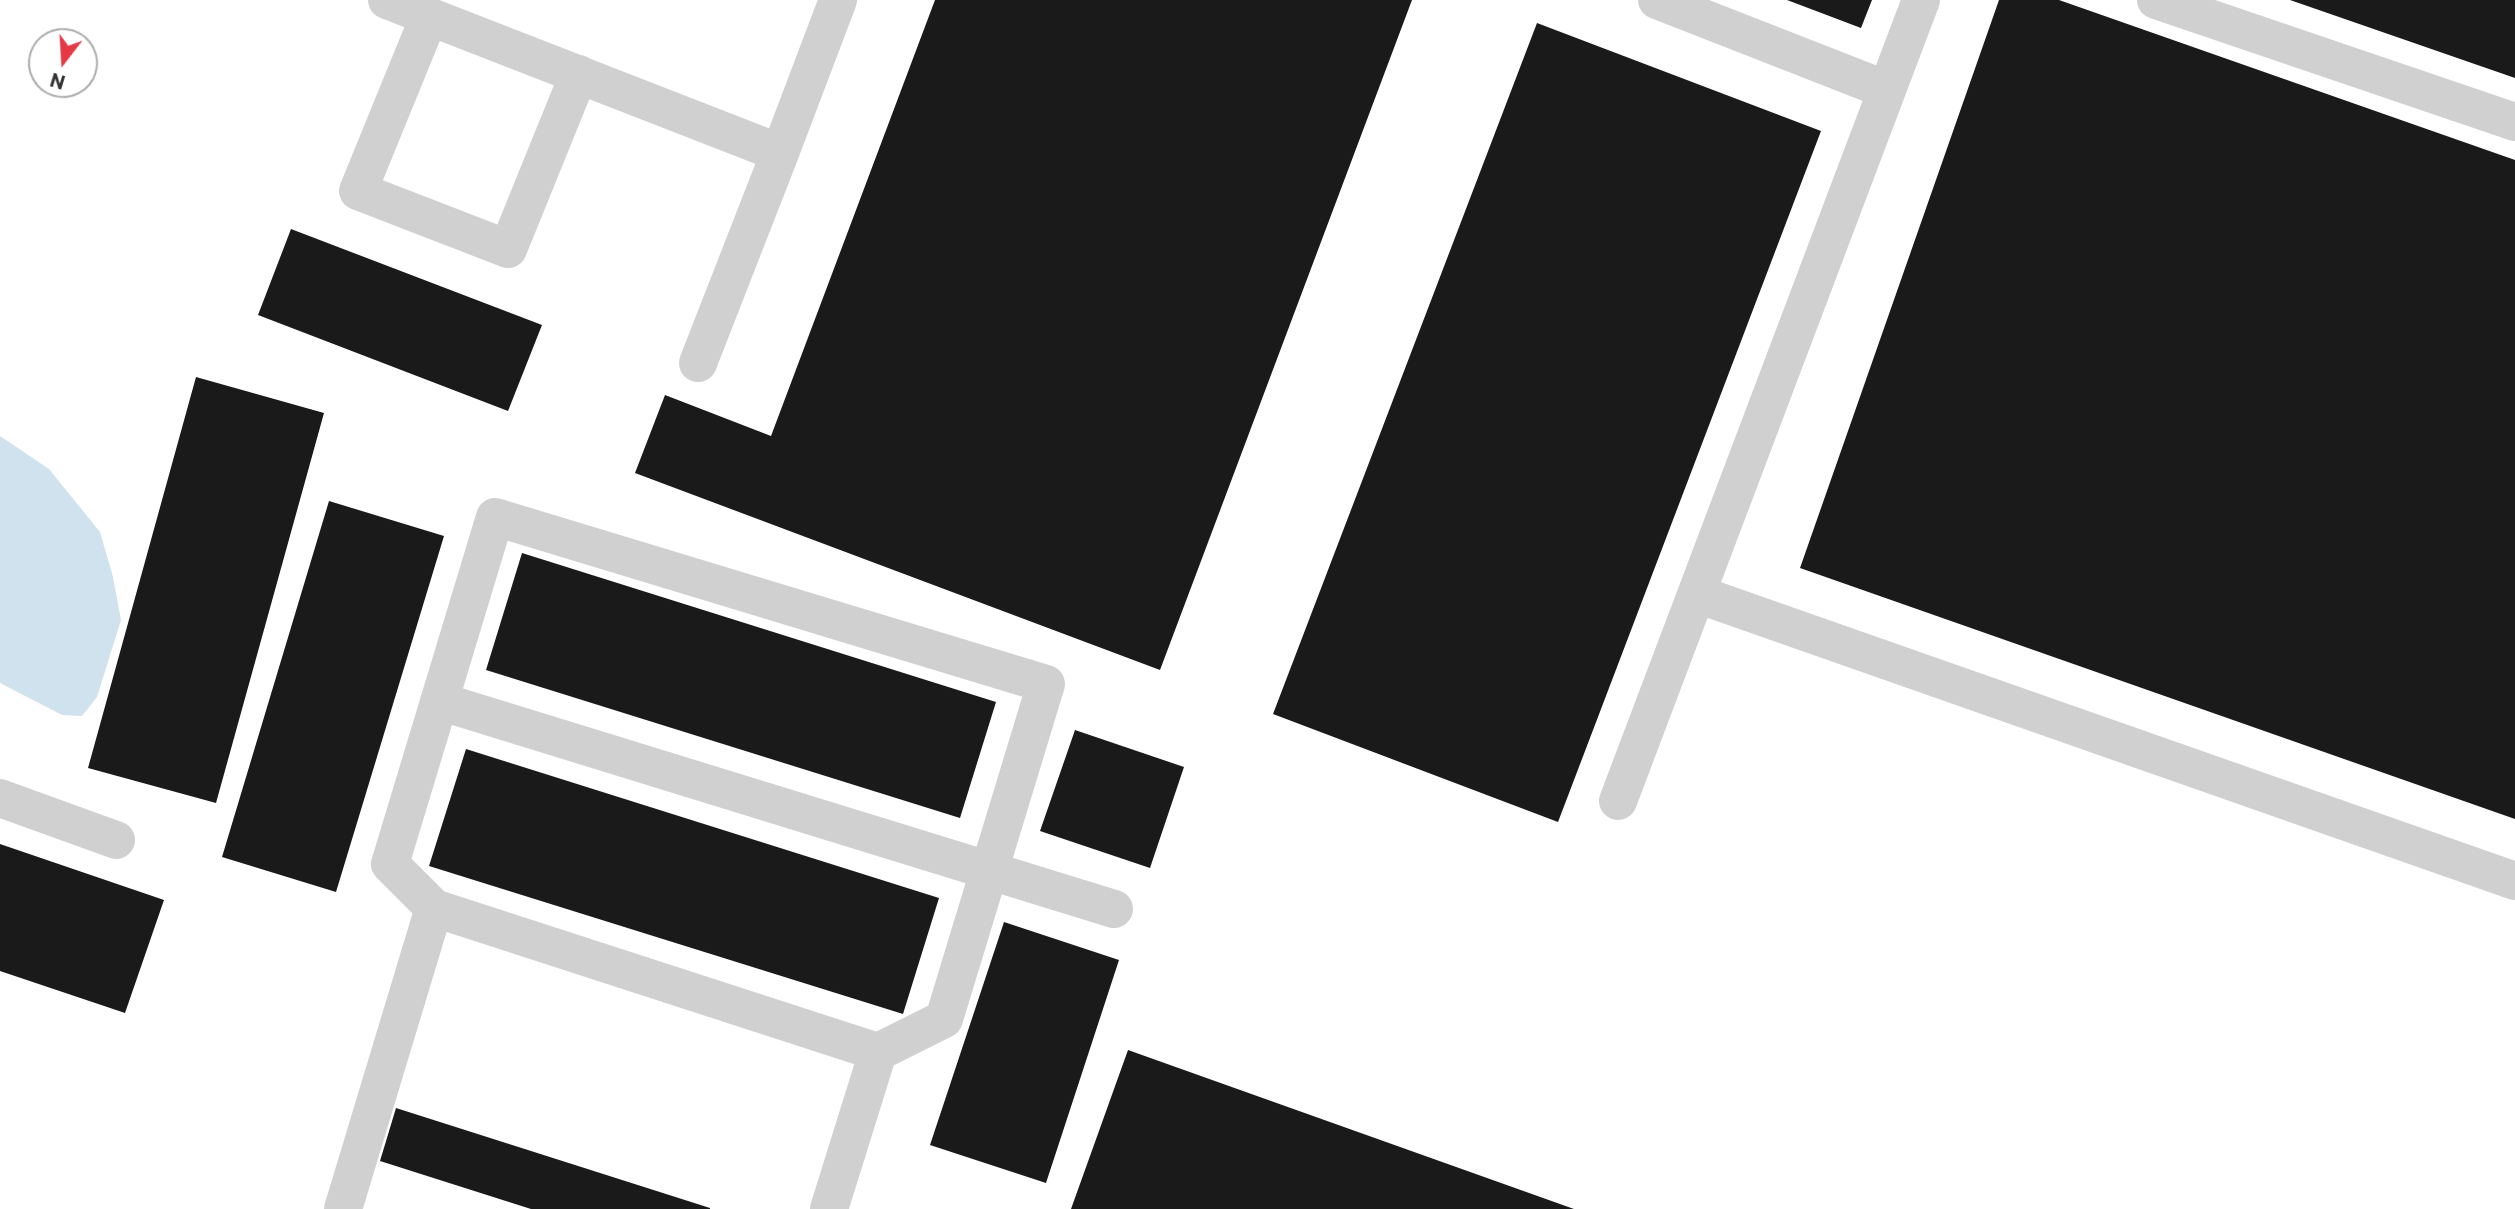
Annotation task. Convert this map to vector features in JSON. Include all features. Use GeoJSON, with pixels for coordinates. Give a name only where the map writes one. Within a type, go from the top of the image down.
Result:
{"type":"FeatureCollection","features":[{"type":"Feature","properties":{"kind":"lane"},"geometry":{"type":"LineString","coordinates":[[387,0],[780,153]]}},
{"type":"Feature","properties":{"kind":"lane"},"geometry":{"type":"LineString","coordinates":[[698,363],[838,0]]}},
{"type":"Feature","properties":{"kind":"lane"},"geometry":{"type":"LineString","coordinates":[[1657,0],[1887,90]]}},
{"type":"Feature","properties":{"kind":"lane"},"geometry":{"type":"LineString","coordinates":[[1618,802],[1921,0]]}},
{"type":"Feature","properties":{"kind":"lane"},"geometry":{"type":"LineString","coordinates":[[2156,0],[2515,122]]}},
{"type":"Feature","properties":{"kind":"lane"},"geometry":{"type":"LineString","coordinates":[[429,17],[358,191],[508,249],[579,75]]}},
{"type":"Feature","properties":{"kind":"lane"},"geometry":{"type":"LineString","coordinates":[[495,517],[1046,684],[990,871],[944,1019],[878,1052],[434,908],[390,864],[495,517]]}},
{"type":"Feature","properties":{"kind":"lane"},"geometry":{"type":"LineString","coordinates":[[1697,594],[2515,881]]}},
{"type":"Feature","properties":{"kind":"lane"},"geometry":{"type":"LineString","coordinates":[[439,701],[1114,909]]}},
{"type":"Feature","properties":{"kind":"lane"},"geometry":{"type":"LineString","coordinates":[[0,799],[116,840]]}},
{"type":"Feature","properties":{"kind":"lane"},"geometry":{"type":"LineString","coordinates":[[343,1209],[434,908]]}},
{"type":"Feature","properties":{"kind":"lane"},"geometry":{"type":"LineString","coordinates":[[829,1209],[878,1052]]}},
{"type":"Feature","properties":{"kind":"water"},"geometry":{"type":"Polygon","coordinates":[[[0,436],[49,469],[100,532],[113,577],[121,620],[97,697],[82,716],[62,715],[0,683],[0,436]]]}},
{"type":"Feature","properties":{"kind":"building"},"geometry":{"type":"Polygon","coordinates":[[[935,0],[1412,0],[1160,670],[635,473],[665,395],[771,436],[935,0]]]}},
{"type":"Feature","properties":{"kind":"building"},"geometry":{"type":"Polygon","coordinates":[[[1787,0],[1872,0],[1861,28],[1787,0]]]}},
{"type":"Feature","properties":{"kind":"building"},"geometry":{"type":"Polygon","coordinates":[[[1999,0],[2059,0],[2515,160],[2515,819],[1800,568],[1999,0]]]}},
{"type":"Feature","properties":{"kind":"building"},"geometry":{"type":"Polygon","coordinates":[[[2290,0],[2515,0],[2515,78],[2290,0]]]}},
{"type":"Feature","properties":{"kind":"building"},"geometry":{"type":"Polygon","coordinates":[[[1537,23],[1821,131],[1558,822],[1273,714],[1537,23]]]}},
{"type":"Feature","properties":{"kind":"building"},"geometry":{"type":"Polygon","coordinates":[[[291,229],[542,325],[508,411],[258,315],[291,229]]]}},
{"type":"Feature","properties":{"kind":"building"},"geometry":{"type":"Polygon","coordinates":[[[196,377],[324,413],[216,803],[88,768],[196,377]]]}},
{"type":"Feature","properties":{"kind":"building"},"geometry":{"type":"Polygon","coordinates":[[[329,501],[444,536],[336,892],[222,857],[329,501]]]}},
{"type":"Feature","properties":{"kind":"building"},"geometry":{"type":"Polygon","coordinates":[[[522,553],[996,702],[960,818],[486,670],[522,553]]]}},
{"type":"Feature","properties":{"kind":"building"},"geometry":{"type":"Polygon","coordinates":[[[1075,730],[1184,767],[1150,868],[1040,831],[1075,730]]]}},
{"type":"Feature","properties":{"kind":"building"},"geometry":{"type":"Polygon","coordinates":[[[466,749],[939,898],[903,1014],[429,866],[466,749]]]}},
{"type":"Feature","properties":{"kind":"building"},"geometry":{"type":"Polygon","coordinates":[[[0,844],[164,900],[125,1013],[0,971],[0,844]]]}},
{"type":"Feature","properties":{"kind":"building"},"geometry":{"type":"Polygon","coordinates":[[[1004,922],[1119,960],[1046,1183],[930,1145],[1004,922]]]}},
{"type":"Feature","properties":{"kind":"building"},"geometry":{"type":"Polygon","coordinates":[[[1128,1050],[1574,1209],[1071,1209],[1128,1050]]]}},
{"type":"Feature","properties":{"kind":"building"},"geometry":{"type":"Polygon","coordinates":[[[396,1108],[710,1209],[531,1209],[380,1161],[396,1108]]]}}]}
